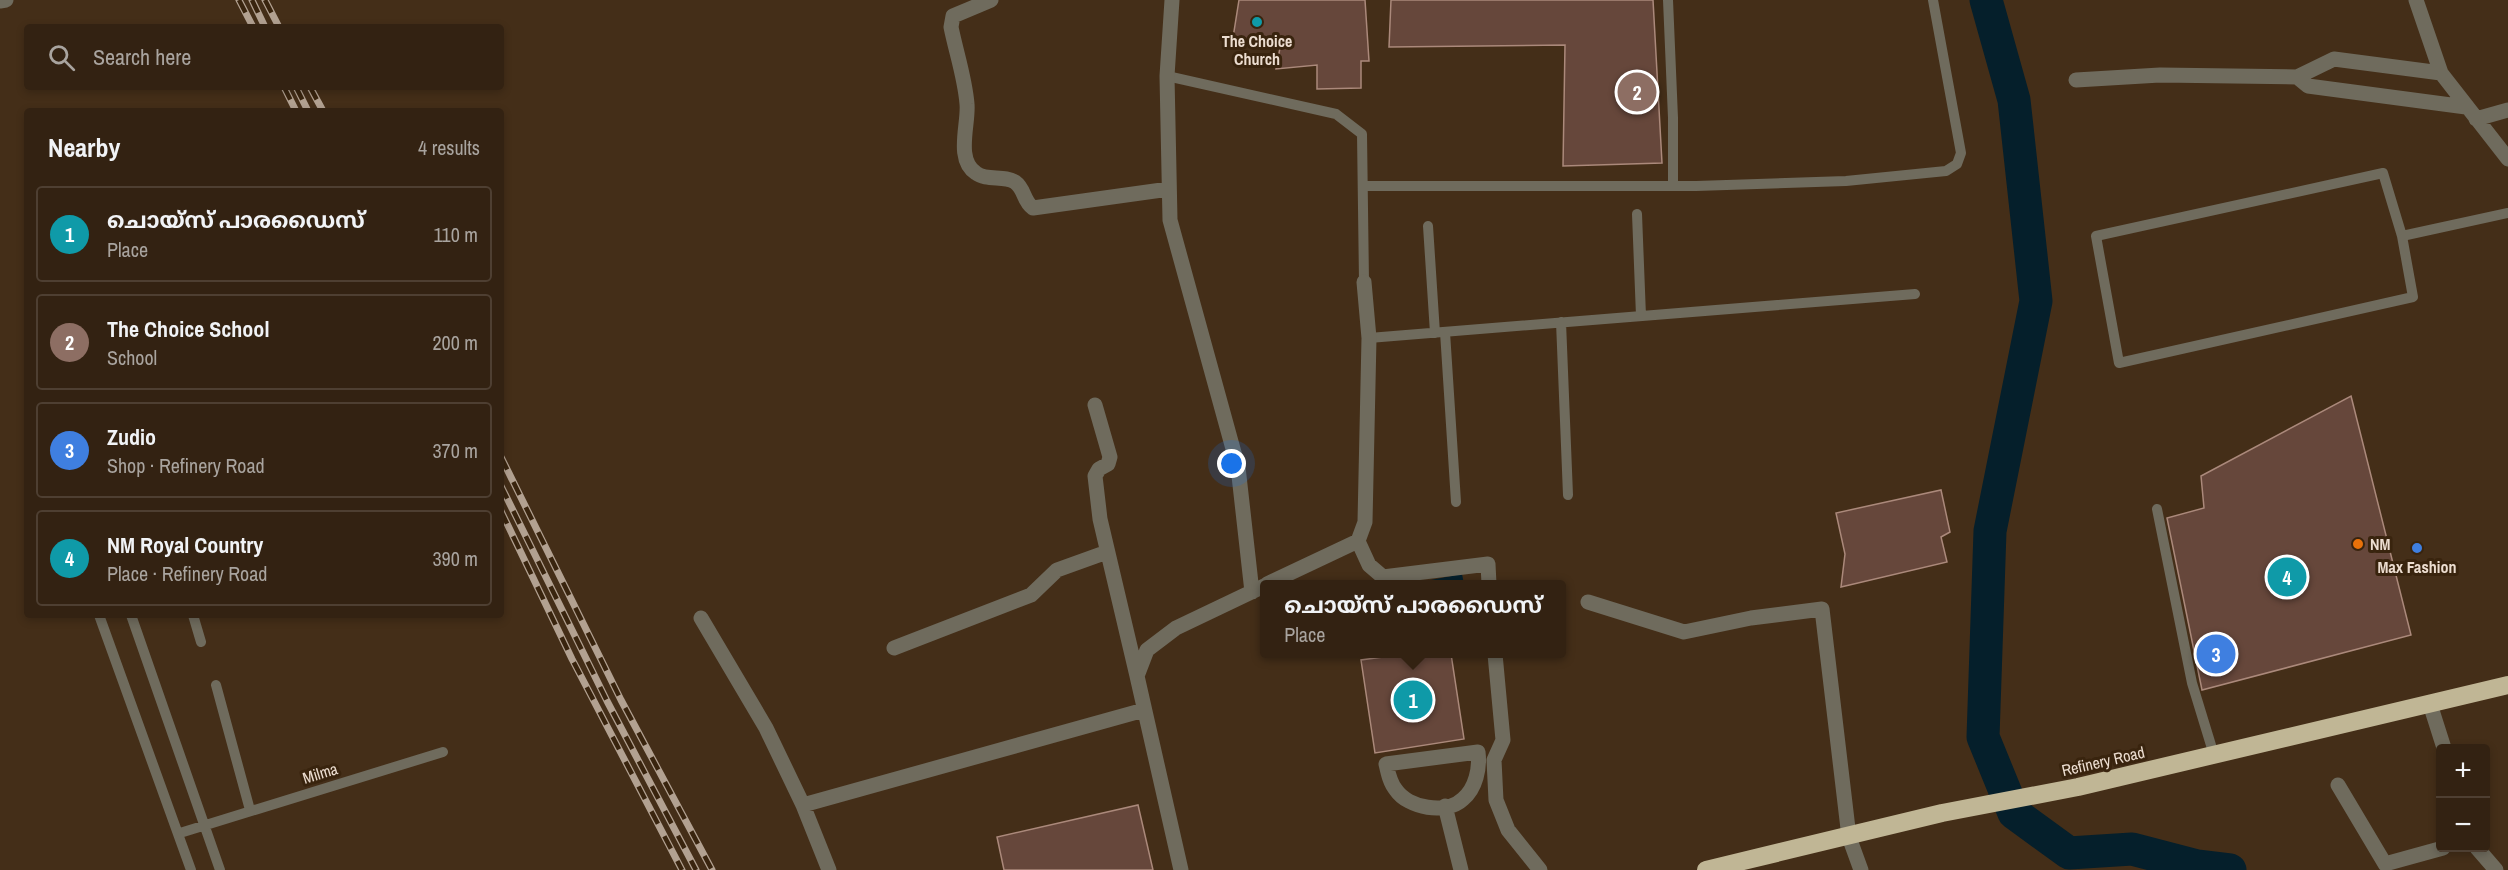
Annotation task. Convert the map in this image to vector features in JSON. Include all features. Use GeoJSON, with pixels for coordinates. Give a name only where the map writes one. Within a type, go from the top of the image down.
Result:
{"type":"FeatureCollection","features":[{"type":"Feature","properties":{"kind":"highway","name":"Refinery Road"},"geometry":{"type":"LineString","coordinates":[[1707,870],[1942,813],[2076,788],[2508,685]]}},
{"type":"Feature","properties":{"kind":"street"},"geometry":{"type":"LineString","coordinates":[[0,1],[6,0]]}},
{"type":"Feature","properties":{"kind":"street"},"geometry":{"type":"LineString","coordinates":[[991,0],[953,16],[951,27],[967,104],[965,153],[967,165],[977,175],[1013,180],[1019,185],[1026,203],[1033,208],[1169,189]]}},
{"type":"Feature","properties":{"kind":"street"},"geometry":{"type":"LineString","coordinates":[[1172,0],[1167,76],[1170,220],[1238,467],[1260,582]]}},
{"type":"Feature","properties":{"kind":"street"},"geometry":{"type":"LineString","coordinates":[[2416,0],[2440,74],[2508,159]]}},
{"type":"Feature","properties":{"kind":"street"},"geometry":{"type":"LineString","coordinates":[[2076,80],[2160,75],[2297,77],[2334,59],[2440,74]]}},
{"type":"Feature","properties":{"kind":"street"},"geometry":{"type":"LineString","coordinates":[[2297,77],[2308,86],[2466,107]]}},
{"type":"Feature","properties":{"kind":"street"},"geometry":{"type":"LineString","coordinates":[[2476,119],[2508,110]]}},
{"type":"Feature","properties":{"kind":"street"},"geometry":{"type":"LineString","coordinates":[[1364,282],[1369,338],[1365,522],[1358,542],[1369,566],[1383,578],[1488,564],[1490,580]]}},
{"type":"Feature","properties":{"kind":"street"},"geometry":{"type":"LineString","coordinates":[[1095,405],[1110,457],[1108,464],[1099,469],[1095,476],[1100,519],[1181,870]]}},
{"type":"Feature","properties":{"kind":"street"},"geometry":{"type":"LineString","coordinates":[[1276,580],[1358,542]]}},
{"type":"Feature","properties":{"kind":"street"},"geometry":{"type":"LineString","coordinates":[[894,648],[1031,594],[1057,570],[1107,552]]}},
{"type":"Feature","properties":{"kind":"street"},"geometry":{"type":"LineString","coordinates":[[1137,676],[1147,650],[1176,628],[1260,587]]}},
{"type":"Feature","properties":{"kind":"street"},"geometry":{"type":"LineString","coordinates":[[1588,602],[1684,632],[1751,618],[1822,609],[1861,870]]}},
{"type":"Feature","properties":{"kind":"street"},"geometry":{"type":"LineString","coordinates":[[700,618],[766,728],[803,805],[829,870]]}},
{"type":"Feature","properties":{"kind":"street"},"geometry":{"type":"LineString","coordinates":[[1496,658],[1503,740],[1494,760],[1496,800],[1508,830],[1539,870]]}},
{"type":"Feature","properties":{"kind":"street"},"geometry":{"type":"LineString","coordinates":[[2430,704],[2443,744]]}},
{"type":"Feature","properties":{"kind":"street"},"geometry":{"type":"LineString","coordinates":[[803,805],[1144,710]]}},
{"type":"Feature","properties":{"kind":"street"},"geometry":{"type":"LineString","coordinates":[[1478,752],[1479,764],[1472,786],[1464,799],[1446,806],[1419,807],[1405,800],[1392,783],[1386,764],[1478,752]]}},
{"type":"Feature","properties":{"kind":"street"},"geometry":{"type":"LineString","coordinates":[[2338,785],[2385,864],[2436,850]]}},
{"type":"Feature","properties":{"kind":"street"},"geometry":{"type":"LineString","coordinates":[[1446,806],[1461,870]]}},
{"type":"Feature","properties":{"kind":"street"},"geometry":{"type":"LineString","coordinates":[[2480,852],[2496,870]]}},
{"type":"Feature","properties":{"kind":"lane"},"geometry":{"type":"LineString","coordinates":[[1668,0],[1673,118],[1673,186]]}},
{"type":"Feature","properties":{"kind":"lane"},"geometry":{"type":"LineString","coordinates":[[1363,186],[1673,186],[1846,181],[1938,172],[1953,167],[1960,160],[1959,135],[1933,0]]}},
{"type":"Feature","properties":{"kind":"lane"},"geometry":{"type":"LineString","coordinates":[[1167,76],[1336,114],[1362,134],[1364,282]]}},
{"type":"Feature","properties":{"kind":"lane"},"geometry":{"type":"LineString","coordinates":[[2384,173],[2402,236],[2414,297],[2119,363],[2096,236],[2384,173]]}},
{"type":"Feature","properties":{"kind":"lane"},"geometry":{"type":"LineString","coordinates":[[2402,236],[2508,213]]}},
{"type":"Feature","properties":{"kind":"lane"},"geometry":{"type":"LineString","coordinates":[[1637,214],[1641,316]]}},
{"type":"Feature","properties":{"kind":"lane"},"geometry":{"type":"LineString","coordinates":[[1428,226],[1456,502]]}},
{"type":"Feature","properties":{"kind":"lane"},"geometry":{"type":"LineString","coordinates":[[1369,338],[1915,294]]}},
{"type":"Feature","properties":{"kind":"lane"},"geometry":{"type":"LineString","coordinates":[[1561,322],[1568,495]]}},
{"type":"Feature","properties":{"kind":"lane"},"geometry":{"type":"LineString","coordinates":[[2157,509],[2192,684],[2214,755]]}},
{"type":"Feature","properties":{"kind":"lane"},"geometry":{"type":"LineString","coordinates":[[100,618],[180,833],[191,870]]}},
{"type":"Feature","properties":{"kind":"lane"},"geometry":{"type":"LineString","coordinates":[[132,618],[206,823],[220,870]]}},
{"type":"Feature","properties":{"kind":"lane"},"geometry":{"type":"LineString","coordinates":[[194,618],[201,642]]}},
{"type":"Feature","properties":{"kind":"lane"},"geometry":{"type":"LineString","coordinates":[[216,685],[250,810]]}},
{"type":"Feature","properties":{"kind":"lane","name":"Milma"},"geometry":{"type":"LineString","coordinates":[[180,833],[206,823],[443,752]]}},
{"type":"Feature","properties":{"kind":"water"},"geometry":{"type":"Polygon","coordinates":[[[1462,574],[1463,580],[1430,580],[1462,574]]]}},
{"type":"Feature","properties":{"kind":"building"},"geometry":{"type":"Polygon","coordinates":[[[1239,0],[1365,0],[1369,61],[1361,61],[1361,88],[1317,89],[1317,65],[1276,69],[1280,48],[1232,44],[1239,0]]]}},
{"type":"Feature","properties":{"kind":"building"},"geometry":{"type":"Polygon","coordinates":[[[1391,0],[1653,0],[1662,163],[1563,166],[1565,45],[1389,47],[1391,0]]]}},
{"type":"Feature","properties":{"kind":"building"},"geometry":{"type":"Polygon","coordinates":[[[2351,396],[2411,635],[2202,690],[2167,518],[2204,508],[2201,476],[2351,396]]]}},
{"type":"Feature","properties":{"kind":"building"},"geometry":{"type":"Polygon","coordinates":[[[1941,490],[1950,532],[1941,537],[1947,562],[1841,587],[1845,554],[1836,513],[1941,490]]]}},
{"type":"Feature","properties":{"kind":"building"},"geometry":{"type":"Polygon","coordinates":[[[1452,658],[1464,739],[1375,753],[1361,660],[1452,658]]]}},
{"type":"Feature","properties":{"kind":"building"},"geometry":{"type":"Polygon","coordinates":[[[1138,805],[1153,870],[1004,870],[997,837],[1138,805]]]}},
{"type":"Feature","properties":{"kind":"waterway"},"geometry":{"type":"LineString","coordinates":[[1986,0],[2014,100],[2036,301],[1990,531],[1983,737],[2014,813],[2069,853],[2132,849],[2197,866],[2230,870]]}},
{"type":"Feature","properties":{"kind":"railway"},"geometry":{"type":"LineString","coordinates":[[239,0],[251,24]]}},
{"type":"Feature","properties":{"kind":"railway"},"geometry":{"type":"LineString","coordinates":[[252,0],[264,24]]}},
{"type":"Feature","properties":{"kind":"railway"},"geometry":{"type":"LineString","coordinates":[[265,0],[277,24]]}},
{"type":"Feature","properties":{"kind":"railway"},"geometry":{"type":"LineString","coordinates":[[286,90],[294,108]]}},
{"type":"Feature","properties":{"kind":"railway"},"geometry":{"type":"LineString","coordinates":[[298,90],[306,108]]}},
{"type":"Feature","properties":{"kind":"railway"},"geometry":{"type":"LineString","coordinates":[[312,90],[321,108]]}},
{"type":"Feature","properties":{"kind":"railway"},"geometry":{"type":"LineString","coordinates":[[504,463],[621,700],[712,870]]}},
{"type":"Feature","properties":{"kind":"railway"},"geometry":{"type":"LineString","coordinates":[[504,492],[607,701],[696,870]]}},
{"type":"Feature","properties":{"kind":"railway"},"geometry":{"type":"LineString","coordinates":[[504,517],[572,659],[682,870]]}},
{"type":"Feature","properties":{"kind":"place","name":"The Choice Church"},"geometry":{"type":"Point","coordinates":[1257,22]}},
{"type":"Feature","properties":{"kind":"place","name":"The Choice School"},"geometry":{"type":"Point","coordinates":[1637,92]}},
{"type":"Feature","properties":{"kind":"place","name":"NM"},"geometry":{"type":"Point","coordinates":[2358,544]}},
{"type":"Feature","properties":{"kind":"place","name":"Max Fashion"},"geometry":{"type":"Point","coordinates":[2417,548]}},
{"type":"Feature","properties":{"kind":"place","name":"NM Royal Country"},"geometry":{"type":"Point","coordinates":[2287,577]}},
{"type":"Feature","properties":{"kind":"place","name":"Zudio"},"geometry":{"type":"Point","coordinates":[2216,654]}},
{"type":"Feature","properties":{"kind":"place","name":"ചൊയ്സ് പാരഡൈസ്"},"geometry":{"type":"Point","coordinates":[1413,700]}}]}
